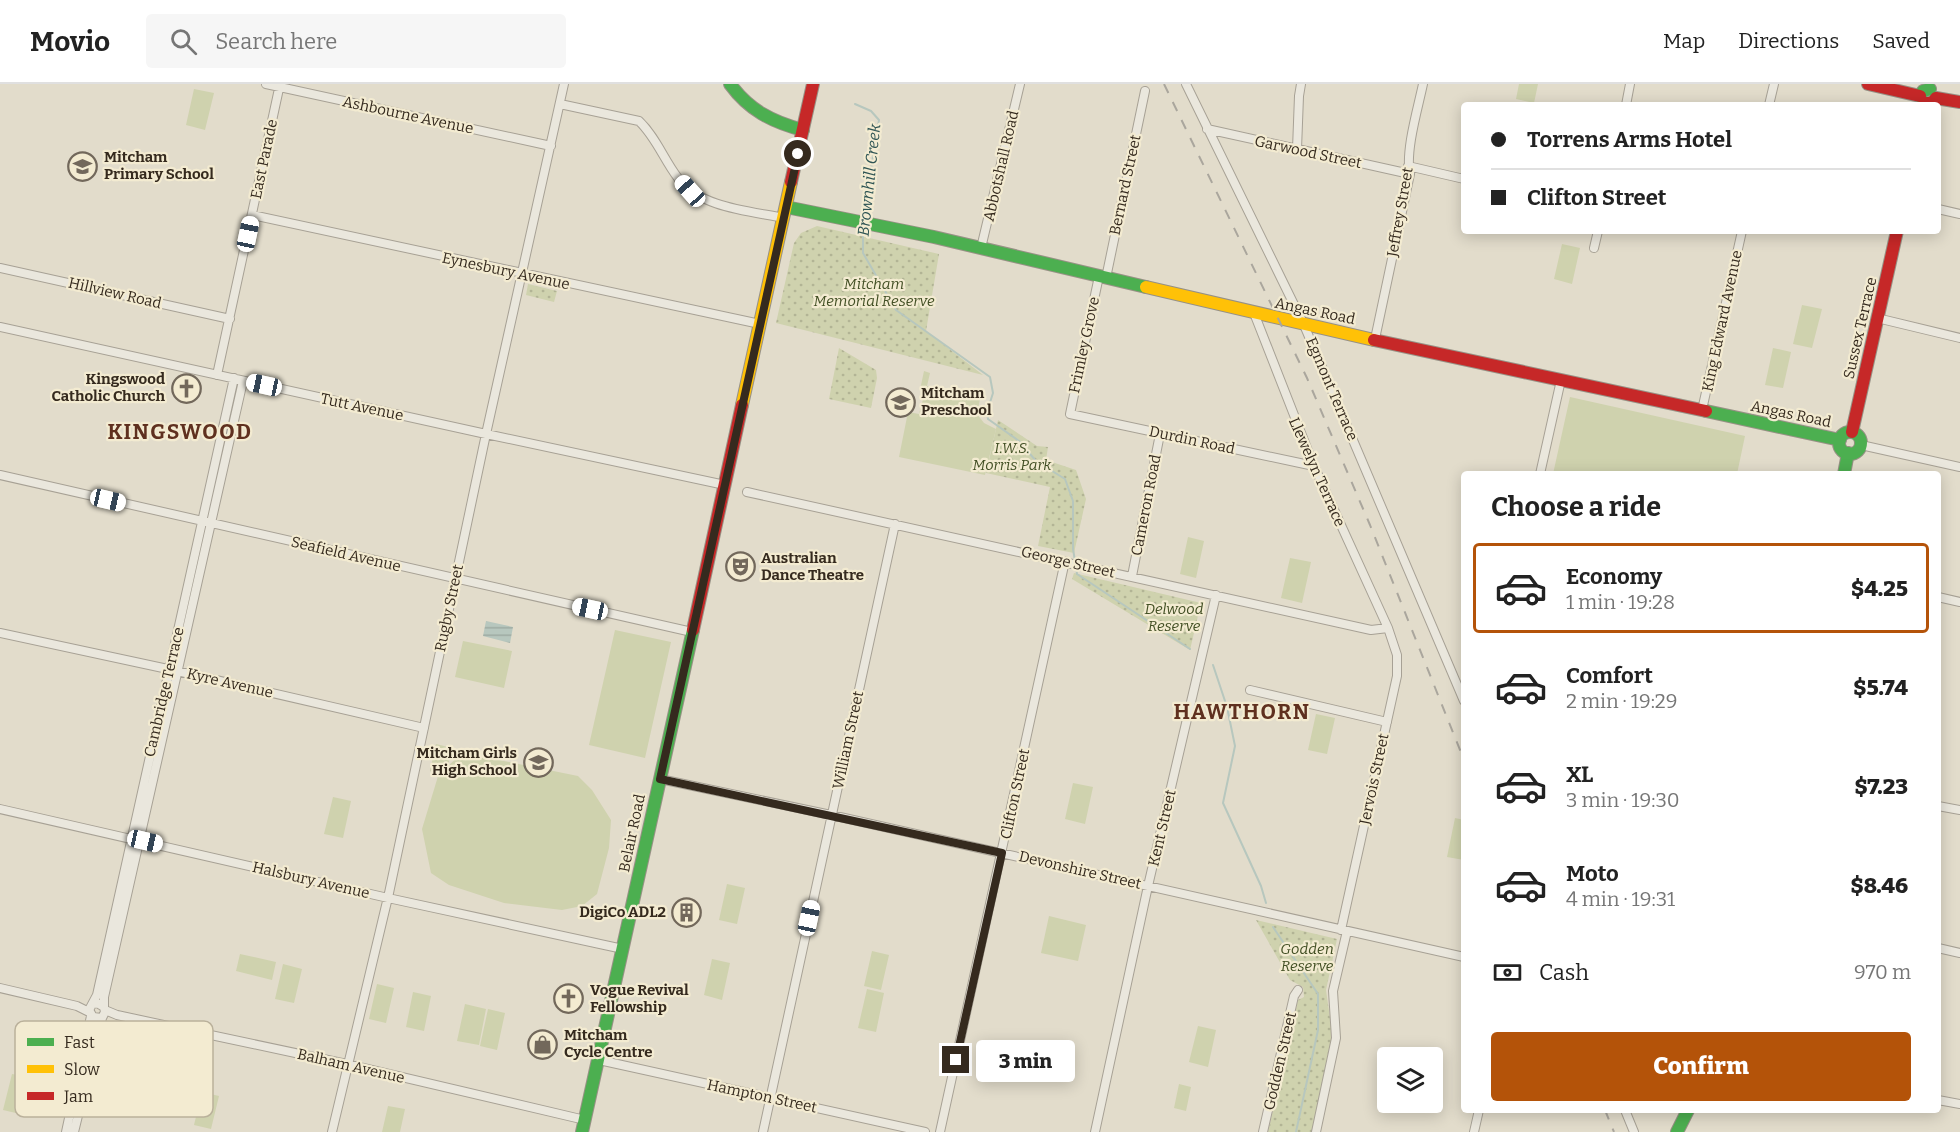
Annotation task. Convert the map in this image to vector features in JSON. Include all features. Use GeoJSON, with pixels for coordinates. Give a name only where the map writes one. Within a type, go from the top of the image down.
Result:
{"type":"FeatureCollection","features":[{"type":"Feature","properties":{"kind":"street","name":"Ashbourne Avenue"},"geometry":{"type":"LineString","coordinates":[[266,84],[550,146]]}},
{"type":"Feature","properties":{"kind":"street","name":"Rugby Street"},"geometry":{"type":"LineString","coordinates":[[332,1132],[388,898],[486,434],[564,84]]}},
{"type":"Feature","properties":{"kind":"street"},"geometry":{"type":"LineString","coordinates":[[730,84],[749,106],[773,122],[803,130]]}},
{"type":"Feature","properties":{"kind":"street","name":"Belair Road"},"geometry":{"type":"LineString","coordinates":[[583,1126],[813,84]]}},
{"type":"Feature","properties":{"kind":"street","name":"Abbotshall Road"},"geometry":{"type":"LineString","coordinates":[[981,248],[1020,84]]}},
{"type":"Feature","properties":{"kind":"street","name":"Egmont Terrace"},"geometry":{"type":"LineString","coordinates":[[1186,84],[1305,325],[1461,694]]}},
{"type":"Feature","properties":{"kind":"street"},"geometry":{"type":"LineString","coordinates":[[1298,149],[1301,84]]}},
{"type":"Feature","properties":{"kind":"street","name":"Jeffrey Street"},"geometry":{"type":"LineString","coordinates":[[1375,339],[1424,84]]}},
{"type":"Feature","properties":{"kind":"street"},"geometry":{"type":"LineString","coordinates":[[1627,102],[1630,84]]}},
{"type":"Feature","properties":{"kind":"street"},"geometry":{"type":"LineString","coordinates":[[1770,102],[1774,84]]}},
{"type":"Feature","properties":{"kind":"street"},"geometry":{"type":"LineString","coordinates":[[1868,84],[1960,102]]}},
{"type":"Feature","properties":{"kind":"street","name":"East Parade"},"geometry":{"type":"LineString","coordinates":[[217,375],[280,86]]}},
{"type":"Feature","properties":{"kind":"street","name":"Bernard Street"},"geometry":{"type":"LineString","coordinates":[[1102,277],[1145,92]]}},
{"type":"Feature","properties":{"kind":"street"},"geometry":{"type":"LineString","coordinates":[[560,104],[639,122],[648,130],[679,179],[690,191],[707,201],[766,214],[785,213]]}},
{"type":"Feature","properties":{"kind":"street","name":"Garwood Street"},"geometry":{"type":"LineString","coordinates":[[1207,129],[1298,149],[1461,179]]}},
{"type":"Feature","properties":{"kind":"street"},"geometry":{"type":"LineString","coordinates":[[1941,210],[1960,214]]}},
{"type":"Feature","properties":{"kind":"street","name":"Angas Road"},"geometry":{"type":"LineString","coordinates":[[785,213],[852,220],[981,248],[1305,325],[1840,440]]}},
{"type":"Feature","properties":{"kind":"street","name":"Eynesbury Avenue"},"geometry":{"type":"LineString","coordinates":[[252,215],[760,324]]}},
{"type":"Feature","properties":{"kind":"street"},"geometry":{"type":"LineString","coordinates":[[1594,248],[1597,234]]}},
{"type":"Feature","properties":{"kind":"street","name":"King Edward Avenue"},"geometry":{"type":"LineString","coordinates":[[1702,410],[1741,234]]}},
{"type":"Feature","properties":{"kind":"street","name":"Sussex Terrace"},"geometry":{"type":"LineString","coordinates":[[1852,432],[1896,234]]}},
{"type":"Feature","properties":{"kind":"street","name":"Hillview Road"},"geometry":{"type":"LineString","coordinates":[[0,268],[230,319]]}},
{"type":"Feature","properties":{"kind":"street","name":"Frimley Grove"},"geometry":{"type":"LineString","coordinates":[[1070,414],[1102,277]]}},
{"type":"Feature","properties":{"kind":"street","name":"Llewelyn Terrace"},"geometry":{"type":"LineString","coordinates":[[1254,313],[1314,466],[1388,628]]}},
{"type":"Feature","properties":{"kind":"street"},"geometry":{"type":"LineString","coordinates":[[1877,318],[1960,338]]}},
{"type":"Feature","properties":{"kind":"street","name":"Tutt Avenue"},"geometry":{"type":"LineString","coordinates":[[0,327],[725,485]]}},
{"type":"Feature","properties":{"kind":"street","name":"Cambridge Terrace"},"geometry":{"type":"LineString","coordinates":[[100,1021],[104,1012],[111,950],[122,898],[238,380]]}},
{"type":"Feature","properties":{"kind":"street"},"geometry":{"type":"LineString","coordinates":[[1541,471],[1561,380]]}},
{"type":"Feature","properties":{"kind":"street","name":"Durdin Road"},"geometry":{"type":"LineString","coordinates":[[1070,414],[1314,466]]}},
{"type":"Feature","properties":{"kind":"street"},"geometry":{"type":"LineString","coordinates":[[1852,432],[1858,435],[1861,445],[1855,453],[1848,453],[1840,447],[1840,440],[1844,434],[1852,432]]}},
{"type":"Feature","properties":{"kind":"street","name":"Cameron Road"},"geometry":{"type":"LineString","coordinates":[[1132,576],[1160,434]]}},
{"type":"Feature","properties":{"kind":"street"},"geometry":{"type":"LineString","coordinates":[[1861,445],[1960,467]]}},
{"type":"Feature","properties":{"kind":"street"},"geometry":{"type":"LineString","coordinates":[[1845,471],[1848,453]]}},
{"type":"Feature","properties":{"kind":"street","name":"Seafield Avenue"},"geometry":{"type":"LineString","coordinates":[[0,475],[692,632]]}},
{"type":"Feature","properties":{"kind":"street","name":"George Street"},"geometry":{"type":"LineString","coordinates":[[747,492],[1371,630],[1388,628]]}},
{"type":"Feature","properties":{"kind":"street","name":"William Street"},"geometry":{"type":"LineString","coordinates":[[763,1132],[895,524]]}},
{"type":"Feature","properties":{"kind":"street","name":"Clifton Street"},"geometry":{"type":"LineString","coordinates":[[940,1132],[1066,561]]}},
{"type":"Feature","properties":{"kind":"street","name":"Kent Street"},"geometry":{"type":"LineString","coordinates":[[1095,1132],[1148,886],[1216,595]]}},
{"type":"Feature","properties":{"kind":"street"},"geometry":{"type":"LineString","coordinates":[[1941,598],[1960,602]]}},
{"type":"Feature","properties":{"kind":"street","name":"Jervois Street"},"geometry":{"type":"LineString","coordinates":[[1316,1132],[1336,1038],[1333,991],[1398,668],[1397,655],[1388,628]]}},
{"type":"Feature","properties":{"kind":"street","name":"Kyre Avenue"},"geometry":{"type":"LineString","coordinates":[[0,633],[424,728]]}},
{"type":"Feature","properties":{"kind":"street"},"geometry":{"type":"LineString","coordinates":[[1250,690],[1387,722]]}},
{"type":"Feature","properties":{"kind":"street","name":"Devonshire Street"},"geometry":{"type":"LineString","coordinates":[[660,779],[831,815],[1461,956]]}},
{"type":"Feature","properties":{"kind":"street"},"geometry":{"type":"LineString","coordinates":[[1941,807],[1960,810]]}},
{"type":"Feature","properties":{"kind":"street","name":"Halsbury Avenue"},"geometry":{"type":"LineString","coordinates":[[0,809],[623,950]]}},
{"type":"Feature","properties":{"kind":"street"},"geometry":{"type":"LineString","coordinates":[[1941,949],[1960,953]]}},
{"type":"Feature","properties":{"kind":"street","name":"Cambridge Terrace"},"geometry":{"type":"LineString","coordinates":[[91,1021],[91,1010],[111,950]]}},
{"type":"Feature","properties":{"kind":"street"},"geometry":{"type":"LineString","coordinates":[[0,988],[91,1010],[95,1018],[104,1012],[98,1003],[91,1010]]}},
{"type":"Feature","properties":{"kind":"street","name":"Godden Street"},"geometry":{"type":"LineString","coordinates":[[1263,1132],[1294,996],[1298,990]]}},
{"type":"Feature","properties":{"kind":"street","name":"Balham Avenue"},"geometry":{"type":"LineString","coordinates":[[104,1012],[145,1021]]}},
{"type":"Feature","properties":{"kind":"street","name":"Balham Avenue"},"geometry":{"type":"LineString","coordinates":[[213,1035],[347,1064],[583,1126]]}},
{"type":"Feature","properties":{"kind":"street","name":"Hampton Street"},"geometry":{"type":"LineString","coordinates":[[599,1060],[925,1132]]}},
{"type":"Feature","properties":{"kind":"street"},"geometry":{"type":"LineString","coordinates":[[1941,1101],[1960,1104]]}},
{"type":"Feature","properties":{"kind":"street"},"geometry":{"type":"LineString","coordinates":[[1474,1132],[1478,1113]]}},
{"type":"Feature","properties":{"kind":"street"},"geometry":{"type":"LineString","coordinates":[[1626,1113],[1634,1132]]}},
{"type":"Feature","properties":{"kind":"street"},"geometry":{"type":"LineString","coordinates":[[1677,1132],[1686,1113]]}},
{"type":"Feature","properties":{"kind":"street","name":"Cambridge Terrace"},"geometry":{"type":"LineString","coordinates":[[66,1132],[72,1117]]}},
{"type":"Feature","properties":{"kind":"street","name":"Cambridge Terrace"},"geometry":{"type":"LineString","coordinates":[[74,1132],[75,1117]]}},
{"type":"Feature","properties":{"kind":"green space"},"geometry":{"type":"Polygon","coordinates":[[[1519,84],[1538,84],[1534,102],[1516,99],[1519,84]]]}},
{"type":"Feature","properties":{"kind":"green space"},"geometry":{"type":"Polygon","coordinates":[[[194,89],[214,93],[205,130],[186,125],[194,89]]]}},
{"type":"Feature","properties":{"kind":"green space","name":"Mitcham Memorial Reserve"},"geometry":{"type":"Polygon","coordinates":[[[817,226],[939,254],[926,331],[983,375],[776,323],[794,243],[801,233],[817,226]]]}},
{"type":"Feature","properties":{"kind":"green space"},"geometry":{"type":"Polygon","coordinates":[[[1562,244],[1580,248],[1572,284],[1554,279],[1562,244]]]}},
{"type":"Feature","properties":{"kind":"green space"},"geometry":{"type":"Polygon","coordinates":[[[528,284],[557,291],[554,302],[526,295],[528,284]]]}},
{"type":"Feature","properties":{"kind":"green space"},"geometry":{"type":"Polygon","coordinates":[[[1802,305],[1822,309],[1812,348],[1793,344],[1802,305]]]}},
{"type":"Feature","properties":{"kind":"green space"},"geometry":{"type":"Polygon","coordinates":[[[839,348],[876,370],[877,378],[871,408],[829,399],[839,348]]]}},
{"type":"Feature","properties":{"kind":"green space"},"geometry":{"type":"Polygon","coordinates":[[[1773,348],[1791,352],[1783,388],[1765,385],[1773,348]]]}},
{"type":"Feature","properties":{"kind":"green space"},"geometry":{"type":"Polygon","coordinates":[[[924,371],[930,373],[927,386],[980,399],[977,414],[984,423],[996,429],[985,475],[899,457],[908,412],[919,414],[925,392],[920,390],[924,371]]]}},
{"type":"Feature","properties":{"kind":"green space"},"geometry":{"type":"Polygon","coordinates":[[[1570,397],[1745,436],[1738,471],[1554,471],[1570,397]]]}},
{"type":"Feature","properties":{"kind":"green space","name":"I.W.S. Morris Park"},"geometry":{"type":"Polygon","coordinates":[[[998,420],[1037,446],[1048,447],[1046,460],[1076,470],[1086,499],[1074,553],[1038,546],[1050,487],[986,473],[998,420]]]}},
{"type":"Feature","properties":{"kind":"green space"},"geometry":{"type":"Polygon","coordinates":[[[1188,537],[1204,541],[1196,578],[1180,574],[1188,537]]]}},
{"type":"Feature","properties":{"kind":"green space"},"geometry":{"type":"Polygon","coordinates":[[[1290,558],[1311,562],[1302,603],[1281,598],[1290,558]]]}},
{"type":"Feature","properties":{"kind":"green space","name":"Delwood Reserve"},"geometry":{"type":"Polygon","coordinates":[[[1074,573],[1201,603],[1190,650],[1072,579],[1074,573]]]}},
{"type":"Feature","properties":{"kind":"green space"},"geometry":{"type":"Polygon","coordinates":[[[615,630],[671,642],[645,758],[589,745],[615,630]]]}},
{"type":"Feature","properties":{"kind":"green space"},"geometry":{"type":"Polygon","coordinates":[[[463,641],[512,651],[504,688],[455,677],[463,641]]]}},
{"type":"Feature","properties":{"kind":"green space"},"geometry":{"type":"Polygon","coordinates":[[[1316,714],[1335,718],[1327,754],[1308,750],[1316,714]]]}},
{"type":"Feature","properties":{"kind":"green space"},"geometry":{"type":"Polygon","coordinates":[[[436,744],[452,748],[448,766],[460,755],[499,760],[578,776],[592,790],[611,820],[609,848],[597,894],[582,906],[562,910],[504,903],[449,885],[431,873],[422,829],[439,773],[430,771],[436,744]]]}},
{"type":"Feature","properties":{"kind":"green space"},"geometry":{"type":"Polygon","coordinates":[[[1073,783],[1093,787],[1085,824],[1065,819],[1073,783]]]}},
{"type":"Feature","properties":{"kind":"green space"},"geometry":{"type":"Polygon","coordinates":[[[333,797],[351,801],[343,838],[324,834],[333,797]]]}},
{"type":"Feature","properties":{"kind":"green space"},"geometry":{"type":"Polygon","coordinates":[[[1455,818],[1461,819],[1461,859],[1447,857],[1455,818]]]}},
{"type":"Feature","properties":{"kind":"green space"},"geometry":{"type":"Polygon","coordinates":[[[727,884],[745,888],[737,924],[719,920],[727,884]]]}},
{"type":"Feature","properties":{"kind":"green space"},"geometry":{"type":"Polygon","coordinates":[[[1049,916],[1086,925],[1078,961],[1041,953],[1049,916]]]}},
{"type":"Feature","properties":{"kind":"green space","name":"Godden Reserve"},"geometry":{"type":"Polygon","coordinates":[[[1256,920],[1337,939],[1326,990],[1333,1039],[1312,1132],[1268,1132],[1298,1000],[1304,997],[1303,987],[1290,980],[1256,920]]]}},
{"type":"Feature","properties":{"kind":"green space"},"geometry":{"type":"Polygon","coordinates":[[[872,951],[889,955],[881,990],[864,986],[872,951]]]}},
{"type":"Feature","properties":{"kind":"green space"},"geometry":{"type":"Polygon","coordinates":[[[240,954],[276,962],[272,980],[236,971],[240,954]]]}},
{"type":"Feature","properties":{"kind":"green space"},"geometry":{"type":"Polygon","coordinates":[[[712,959],[730,963],[722,1000],[704,995],[712,959]]]}},
{"type":"Feature","properties":{"kind":"green space"},"geometry":{"type":"Polygon","coordinates":[[[283,964],[302,969],[294,1003],[275,999],[283,964]]]}},
{"type":"Feature","properties":{"kind":"green space"},"geometry":{"type":"Polygon","coordinates":[[[377,984],[394,988],[386,1023],[369,1019],[377,984]]]}},
{"type":"Feature","properties":{"kind":"green space"},"geometry":{"type":"Polygon","coordinates":[[[867,989],[884,993],[876,1032],[858,1028],[867,989]]]}},
{"type":"Feature","properties":{"kind":"green space"},"geometry":{"type":"Polygon","coordinates":[[[413,992],[431,996],[424,1031],[406,1027],[413,992]]]}},
{"type":"Feature","properties":{"kind":"green space"},"geometry":{"type":"Polygon","coordinates":[[[465,1004],[486,1009],[479,1045],[457,1041],[465,1004]]]}},
{"type":"Feature","properties":{"kind":"green space"},"geometry":{"type":"Polygon","coordinates":[[[488,1009],[505,1013],[497,1050],[480,1046],[488,1009]]]}},
{"type":"Feature","properties":{"kind":"green space"},"geometry":{"type":"Polygon","coordinates":[[[1198,1026],[1216,1030],[1208,1067],[1189,1062],[1198,1026]]]}},
{"type":"Feature","properties":{"kind":"green space"},"geometry":{"type":"Polygon","coordinates":[[[12,1074],[15,1075],[15,1113],[3,1110],[12,1074]]]}},
{"type":"Feature","properties":{"kind":"green space"},"geometry":{"type":"Polygon","coordinates":[[[1179,1084],[1191,1087],[1186,1111],[1174,1108],[1179,1084]]]}},
{"type":"Feature","properties":{"kind":"green space"},"geometry":{"type":"Polygon","coordinates":[[[213,1095],[219,1096],[211,1129],[194,1125],[196,1117],[213,1117],[213,1095]]]}},
{"type":"Feature","properties":{"kind":"green space"},"geometry":{"type":"Polygon","coordinates":[[[388,1106],[405,1109],[400,1132],[382,1132],[388,1106]]]}},
{"type":"Feature","properties":{"kind":"shaded area"},"geometry":{"type":"Polygon","coordinates":[[[486,621],[513,627],[510,643],[483,636],[486,621]]]}},
{"type":"Feature","properties":{"kind":"waterway","name":"Brownhill Creek"},"geometry":{"type":"LineString","coordinates":[[855,104],[871,111],[879,120],[863,218]]}},
{"type":"Feature","properties":{"kind":"waterway","name":"Brownhill Creek"},"geometry":{"type":"LineString","coordinates":[[863,227],[863,253],[896,310],[990,377],[993,393],[987,412],[988,419],[1019,441],[1036,461],[1065,479],[1073,501],[1075,561]]}},
{"type":"Feature","properties":{"kind":"waterway","name":"Brownhill Creek"},"geometry":{"type":"LineString","coordinates":[[1076,567],[1077,574],[1190,649]]}},
{"type":"Feature","properties":{"kind":"waterway","name":"Brownhill Creek"},"geometry":{"type":"LineString","coordinates":[[1213,665],[1227,707],[1235,746],[1223,803],[1261,886],[1266,903]]}},
{"type":"Feature","properties":{"kind":"waterway","name":"Brownhill Creek"},"geometry":{"type":"LineString","coordinates":[[1273,927],[1318,994],[1318,1030],[1296,1132]]}},
{"type":"Feature","properties":{"kind":"railway"},"geometry":{"type":"LineString","coordinates":[[1164,84],[1307,378],[1370,525],[1461,752]]}},
{"type":"Feature","properties":{"kind":"railway"},"geometry":{"type":"LineString","coordinates":[[1606,1113],[1614,1132]]}},
{"type":"Feature","properties":{"kind":"traffic: fast"},"geometry":{"type":"LineString","coordinates":[[730,84],[745,101],[762,114],[803,130]]}},
{"type":"Feature","properties":{"kind":"traffic: fast"},"geometry":{"type":"LineString","coordinates":[[1920,96],[1923,91],[1930,89]]}},
{"type":"Feature","properties":{"kind":"traffic: fast"},"geometry":{"type":"LineString","coordinates":[[786,207],[934,237],[1146,287]]}},
{"type":"Feature","properties":{"kind":"traffic: fast"},"geometry":{"type":"LineString","coordinates":[[1706,411],[1840,440]]}},
{"type":"Feature","properties":{"kind":"traffic: fast"},"geometry":{"type":"LineString","coordinates":[[1850,432],[1858,435],[1861,443],[1858,451],[1850,454],[1842,451],[1839,443],[1842,435],[1850,432]]}},
{"type":"Feature","properties":{"kind":"traffic: fast"},"geometry":{"type":"LineString","coordinates":[[1845,471],[1848,453]]}},
{"type":"Feature","properties":{"kind":"traffic: fast"},"geometry":{"type":"LineString","coordinates":[[582,1132],[693,630]]}},
{"type":"Feature","properties":{"kind":"traffic: fast"},"geometry":{"type":"LineString","coordinates":[[1677,1132],[1686,1113]]}},
{"type":"Feature","properties":{"kind":"traffic: slow"},"geometry":{"type":"LineString","coordinates":[[742,405],[791,182]]}},
{"type":"Feature","properties":{"kind":"traffic: slow"},"geometry":{"type":"LineString","coordinates":[[1146,287],[1374,340]]}},
{"type":"Feature","properties":{"kind":"traffic: jam"},"geometry":{"type":"LineString","coordinates":[[791,182],[813,84]]}},
{"type":"Feature","properties":{"kind":"traffic: jam"},"geometry":{"type":"LineString","coordinates":[[1868,84],[1920,96]]}},
{"type":"Feature","properties":{"kind":"traffic: jam"},"geometry":{"type":"LineString","coordinates":[[1936,98],[1960,102]]}},
{"type":"Feature","properties":{"kind":"traffic: jam"},"geometry":{"type":"LineString","coordinates":[[1933,102],[1936,98]]}},
{"type":"Feature","properties":{"kind":"traffic: jam"},"geometry":{"type":"LineString","coordinates":[[1852,432],[1896,234]]}},
{"type":"Feature","properties":{"kind":"traffic: jam"},"geometry":{"type":"LineString","coordinates":[[1374,340],[1706,411]]}},
{"type":"Feature","properties":{"kind":"traffic: jam"},"geometry":{"type":"LineString","coordinates":[[693,630],[742,405]]}},
{"type":"Feature","properties":{"kind":"place","name":"Mitcham Primary School"},"geometry":{"type":"Point","coordinates":[83,166]}},
{"type":"Feature","properties":{"kind":"place","name":"Kingswood Catholic Church"},"geometry":{"type":"Point","coordinates":[186,388]}},
{"type":"Feature","properties":{"kind":"place","name":"Mitcham Preschool"},"geometry":{"type":"Point","coordinates":[900,402]}},
{"type":"Feature","properties":{"kind":"place","name":"Australian Dance Theatre"},"geometry":{"type":"Point","coordinates":[740,567]}},
{"type":"Feature","properties":{"kind":"place","name":"Mitcham Girls High School"},"geometry":{"type":"Point","coordinates":[538,762]}},
{"type":"Feature","properties":{"kind":"place","name":"DigiCo ADL2"},"geometry":{"type":"Point","coordinates":[687,912]}},
{"type":"Feature","properties":{"kind":"place","name":"Vogue Revival Fellowship"},"geometry":{"type":"Point","coordinates":[569,999]}},
{"type":"Feature","properties":{"kind":"place","name":"Mitcham Cycle Centre"},"geometry":{"type":"Point","coordinates":[543,1044]}},
{"type":"Feature","properties":{"kind":"district","name":"KINGSWOOD"},"geometry":{"type":"Point","coordinates":[180,432]}},
{"type":"Feature","properties":{"kind":"district","name":"HAWTHORN"},"geometry":{"type":"Point","coordinates":[1242,712]}},
{"type":"Feature","properties":{"kind":"route"},"geometry":{"type":"LineString","coordinates":[[798,154],[660,779],[1002,853],[956,1060]]}}]}
